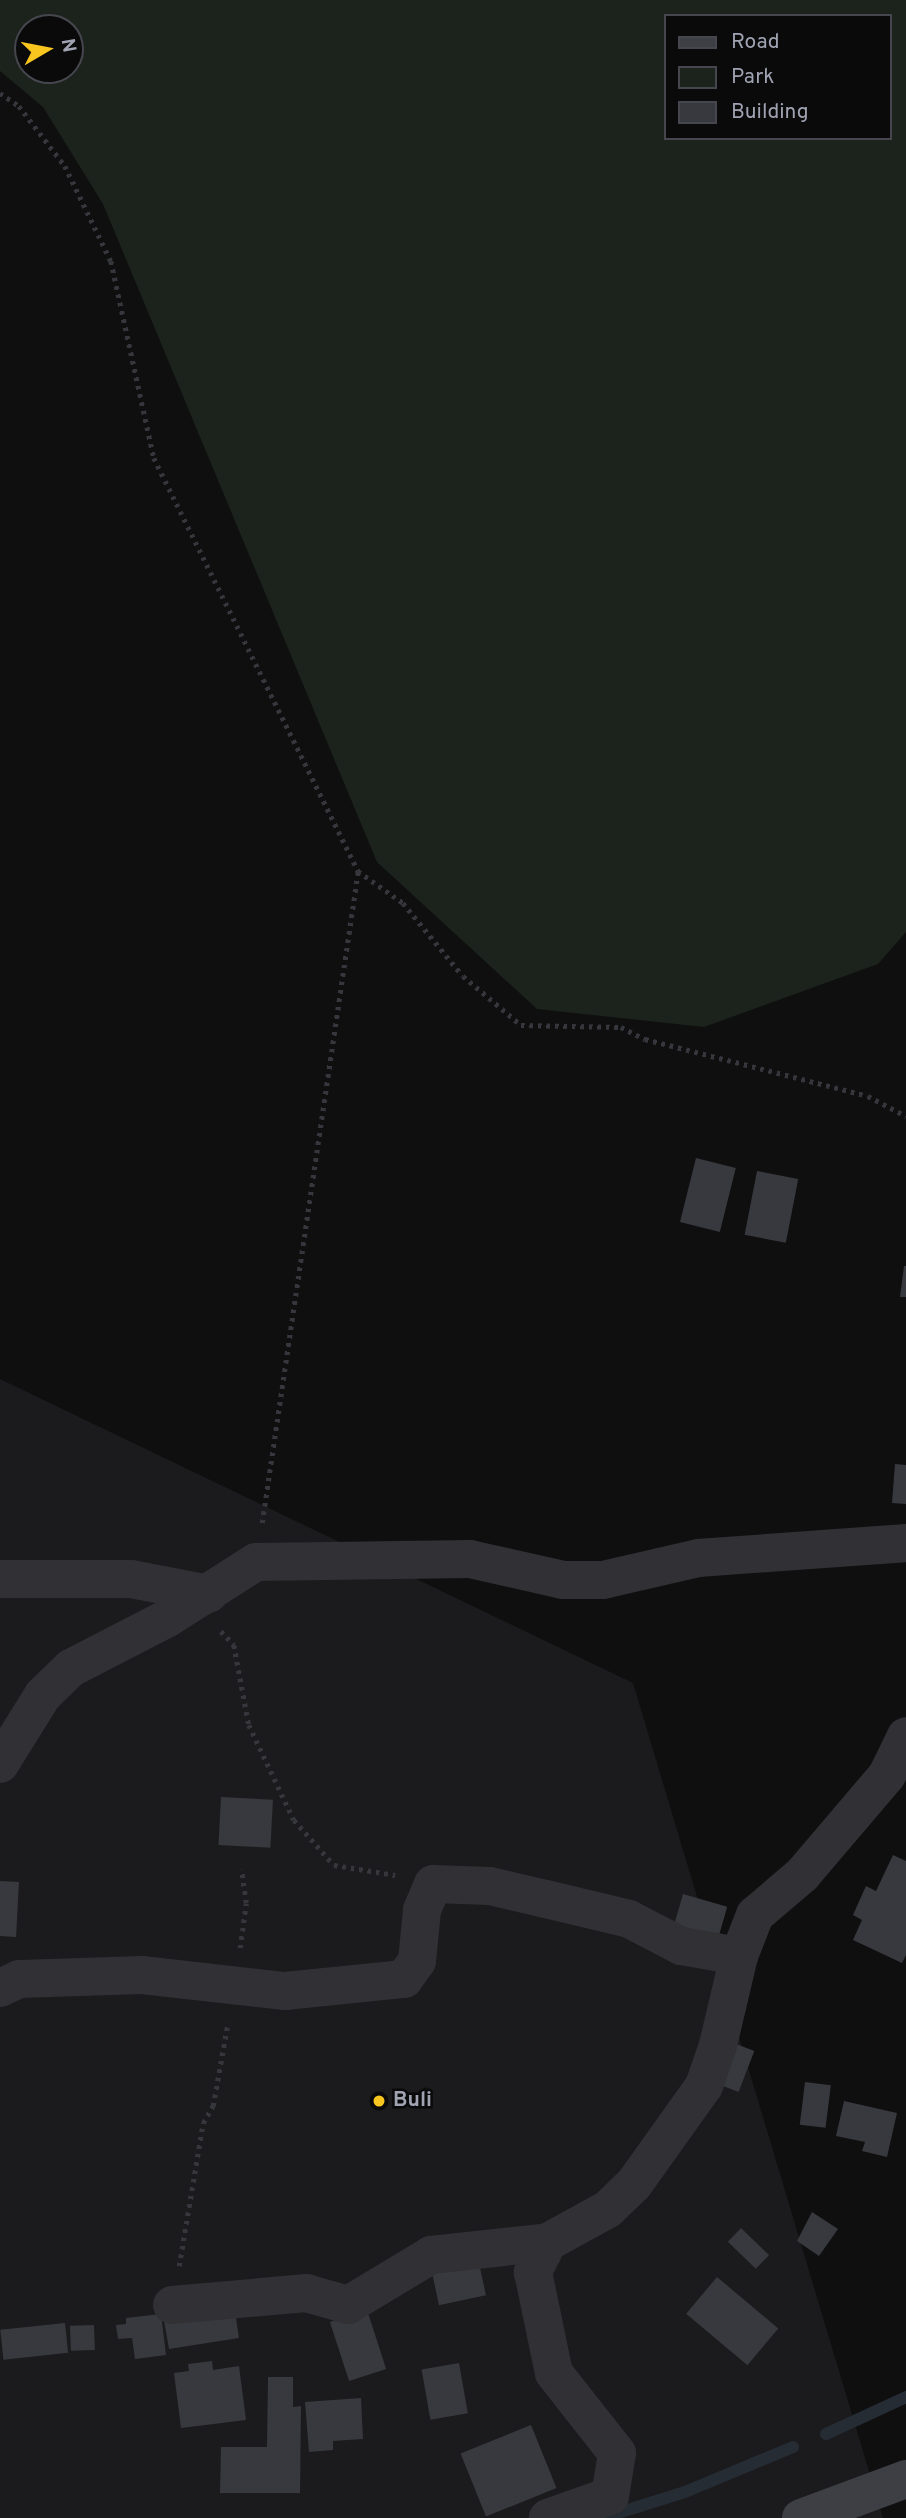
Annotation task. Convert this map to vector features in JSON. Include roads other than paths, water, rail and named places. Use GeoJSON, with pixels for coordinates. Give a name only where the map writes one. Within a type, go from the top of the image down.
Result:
{"type":"FeatureCollection","features":[{"type":"Feature","properties":{"kind":"main road"},"geometry":{"type":"LineString","coordinates":[[801,2518],[906,2479]]}},
{"type":"Feature","properties":{"kind":"street"},"geometry":{"type":"LineString","coordinates":[[0,1764],[43,1695],[71,1668],[209,1594],[256,1562],[470,1559],[563,1580],[603,1580],[698,1558],[906,1543]]}},
{"type":"Feature","properties":{"kind":"street"},"geometry":{"type":"LineString","coordinates":[[0,1579],[131,1579],[209,1594]]}},
{"type":"Feature","properties":{"kind":"street"},"geometry":{"type":"LineString","coordinates":[[172,2305],[306,2293],[348,2305],[431,2255],[548,2242],[608,2209],[634,2184],[704,2086],[739,1956],[755,1915],[802,1875],[887,1775],[906,1736]]}},
{"type":"Feature","properties":{"kind":"street"},"geometry":{"type":"LineString","coordinates":[[0,1988],[19,1979],[142,1975],[285,1991],[404,1979],[417,1961],[422,1910],[433,1884],[502,1888],[629,1919],[681,1946],[739,1956]]}},
{"type":"Feature","properties":{"kind":"street"},"geometry":{"type":"LineString","coordinates":[[548,2242],[533,2272],[554,2373],[617,2453],[610,2496],[548,2518]]}},
{"type":"Feature","properties":{"kind":"waterway"},"geometry":{"type":"LineString","coordinates":[[826,2434],[906,2397]]}},
{"type":"Feature","properties":{"kind":"waterway"},"geometry":{"type":"LineString","coordinates":[[602,2518],[685,2492],[793,2447]]}},
{"type":"Feature","properties":{"kind":"place","name":"Buli"},"geometry":{"type":"Point","coordinates":[379,2101]}}]}
